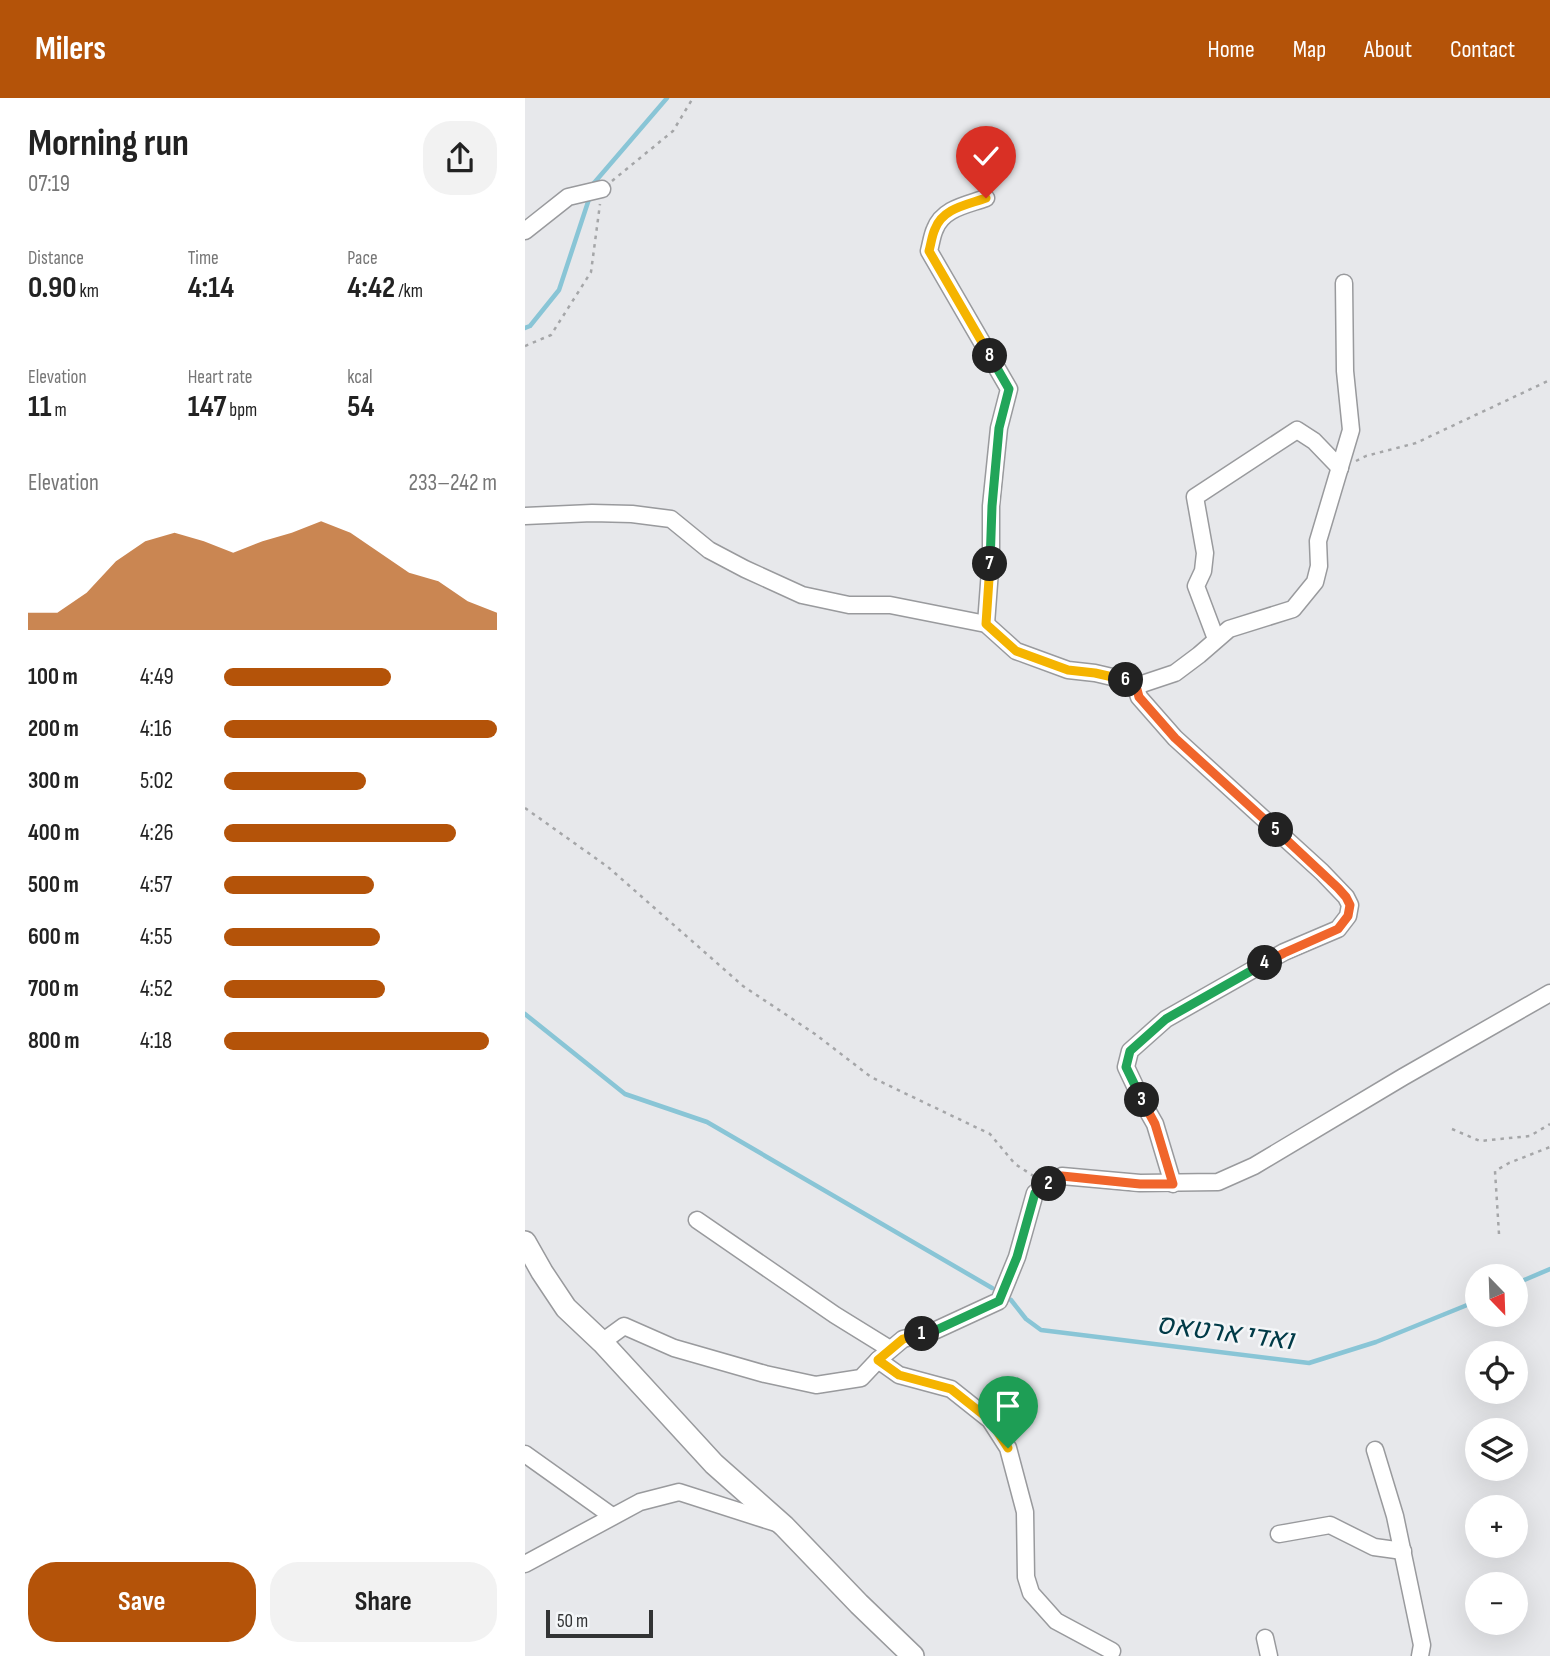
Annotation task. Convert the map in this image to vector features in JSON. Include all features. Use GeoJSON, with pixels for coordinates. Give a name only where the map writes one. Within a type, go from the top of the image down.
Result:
{"type":"FeatureCollection","features":[{"type":"Feature","properties":{"kind":"street"},"geometry":{"type":"LineString","coordinates":[[525,231],[568,197],[602,189]]}},
{"type":"Feature","properties":{"kind":"street"},"geometry":{"type":"LineString","coordinates":[[986,198],[943,215],[935,228],[929,251],[1009,389],[999,428],[986,624]]}},
{"type":"Feature","properties":{"kind":"street"},"geometry":{"type":"LineString","coordinates":[[525,516],[592,513],[671,519],[709,550],[802,595],[849,605],[890,605],[986,624],[1016,651],[1068,670],[1142,684],[1175,673],[1229,629],[1293,609],[1315,582],[1319,566],[1318,541],[1350,430],[1345,371],[1344,284]]}},
{"type":"Feature","properties":{"kind":"street"},"geometry":{"type":"LineString","coordinates":[[1216,639],[1196,586],[1203,571],[1205,553],[1195,497],[1297,430],[1314,441],[1340,468]]}},
{"type":"Feature","properties":{"kind":"street"},"geometry":{"type":"LineString","coordinates":[[1135,682],[1139,697],[1175,738],[1322,872],[1346,897],[1350,905],[1348,916],[1338,929],[1284,953],[1166,1019],[1130,1051],[1126,1067],[1155,1124],[1173,1184]]}},
{"type":"Feature","properties":{"kind":"street"},"geometry":{"type":"LineString","coordinates":[[602,1342],[624,1326],[674,1348],[765,1374],[816,1385],[861,1378],[903,1339],[934,1331],[999,1301],[1017,1257],[1035,1193],[1062,1176],[1140,1184],[1218,1182],[1254,1166],[1550,993]]}},
{"type":"Feature","properties":{"kind":"street"},"geometry":{"type":"LineString","coordinates":[[697,1220],[835,1315],[884,1354],[899,1375],[951,1389],[990,1420],[1008,1448],[1025,1512],[1026,1577],[1031,1594],[1056,1621],[1112,1651]]}},
{"type":"Feature","properties":{"kind":"street"},"geometry":{"type":"LineString","coordinates":[[525,1242],[566,1308],[602,1342],[714,1464],[784,1526],[913,1656]]}},
{"type":"Feature","properties":{"kind":"street"},"geometry":{"type":"LineString","coordinates":[[1374,1450],[1403,1551],[1422,1645],[1420,1656]]}},
{"type":"Feature","properties":{"kind":"street"},"geometry":{"type":"LineString","coordinates":[[525,1454],[612,1516]]}},
{"type":"Feature","properties":{"kind":"street"},"geometry":{"type":"LineString","coordinates":[[525,1564],[640,1502],[680,1492],[784,1526]]}},
{"type":"Feature","properties":{"kind":"street"},"geometry":{"type":"LineString","coordinates":[[1279,1534],[1330,1525],[1374,1547],[1403,1551]]}},
{"type":"Feature","properties":{"kind":"street"},"geometry":{"type":"LineString","coordinates":[[1265,1638],[1269,1656]]}},
{"type":"Feature","properties":{"kind":"path"},"geometry":{"type":"LineString","coordinates":[[525,346],[551,335],[591,272],[602,189],[673,131],[693,98]]}},
{"type":"Feature","properties":{"kind":"path"},"geometry":{"type":"LineString","coordinates":[[1340,468],[1366,456],[1416,443],[1550,380]]}},
{"type":"Feature","properties":{"kind":"path"},"geometry":{"type":"LineString","coordinates":[[525,808],[608,867],[743,986],[815,1034],[871,1077],[990,1134],[1015,1164],[1047,1185]]}},
{"type":"Feature","properties":{"kind":"path"},"geometry":{"type":"LineString","coordinates":[[1453,1129],[1480,1141],[1530,1136],[1550,1124]]}},
{"type":"Feature","properties":{"kind":"path"},"geometry":{"type":"LineString","coordinates":[[1499,1234],[1495,1171],[1550,1147]]}},
{"type":"Feature","properties":{"kind":"waterway"},"geometry":{"type":"LineString","coordinates":[[594,183],[667,98]]}},
{"type":"Feature","properties":{"kind":"waterway"},"geometry":{"type":"LineString","coordinates":[[525,328],[530,326],[559,290],[589,199]]}},
{"type":"Feature","properties":{"kind":"waterway"},"geometry":{"type":"LineString","coordinates":[[525,1014],[625,1094],[707,1122],[992,1288]]}},
{"type":"Feature","properties":{"kind":"waterway","name":"ואדי ארטאס"},"geometry":{"type":"LineString","coordinates":[[1528,1278],[1550,1269]]}},
{"type":"Feature","properties":{"kind":"waterway","name":"ואדי ארטאס"},"geometry":{"type":"LineString","coordinates":[[1011,1300],[1026,1319],[1041,1330],[1309,1363],[1376,1342],[1465,1306]]}},
{"type":"Feature","properties":{"kind":"route"},"geometry":{"type":"LineString","coordinates":[[986,198],[943,215],[935,228],[929,251],[1009,389],[999,428],[986,624],[1016,651],[1068,670],[1135,682],[1139,697],[1175,738],[1322,872],[1346,897],[1350,905],[1348,916],[1338,929],[1284,953],[1166,1019],[1130,1051],[1126,1067],[1155,1124],[1173,1184],[1140,1184],[1062,1176],[1035,1193],[1017,1257],[999,1301],[934,1331],[903,1339],[878,1360],[899,1375],[951,1389],[990,1420],[1008,1448]]}}]}
